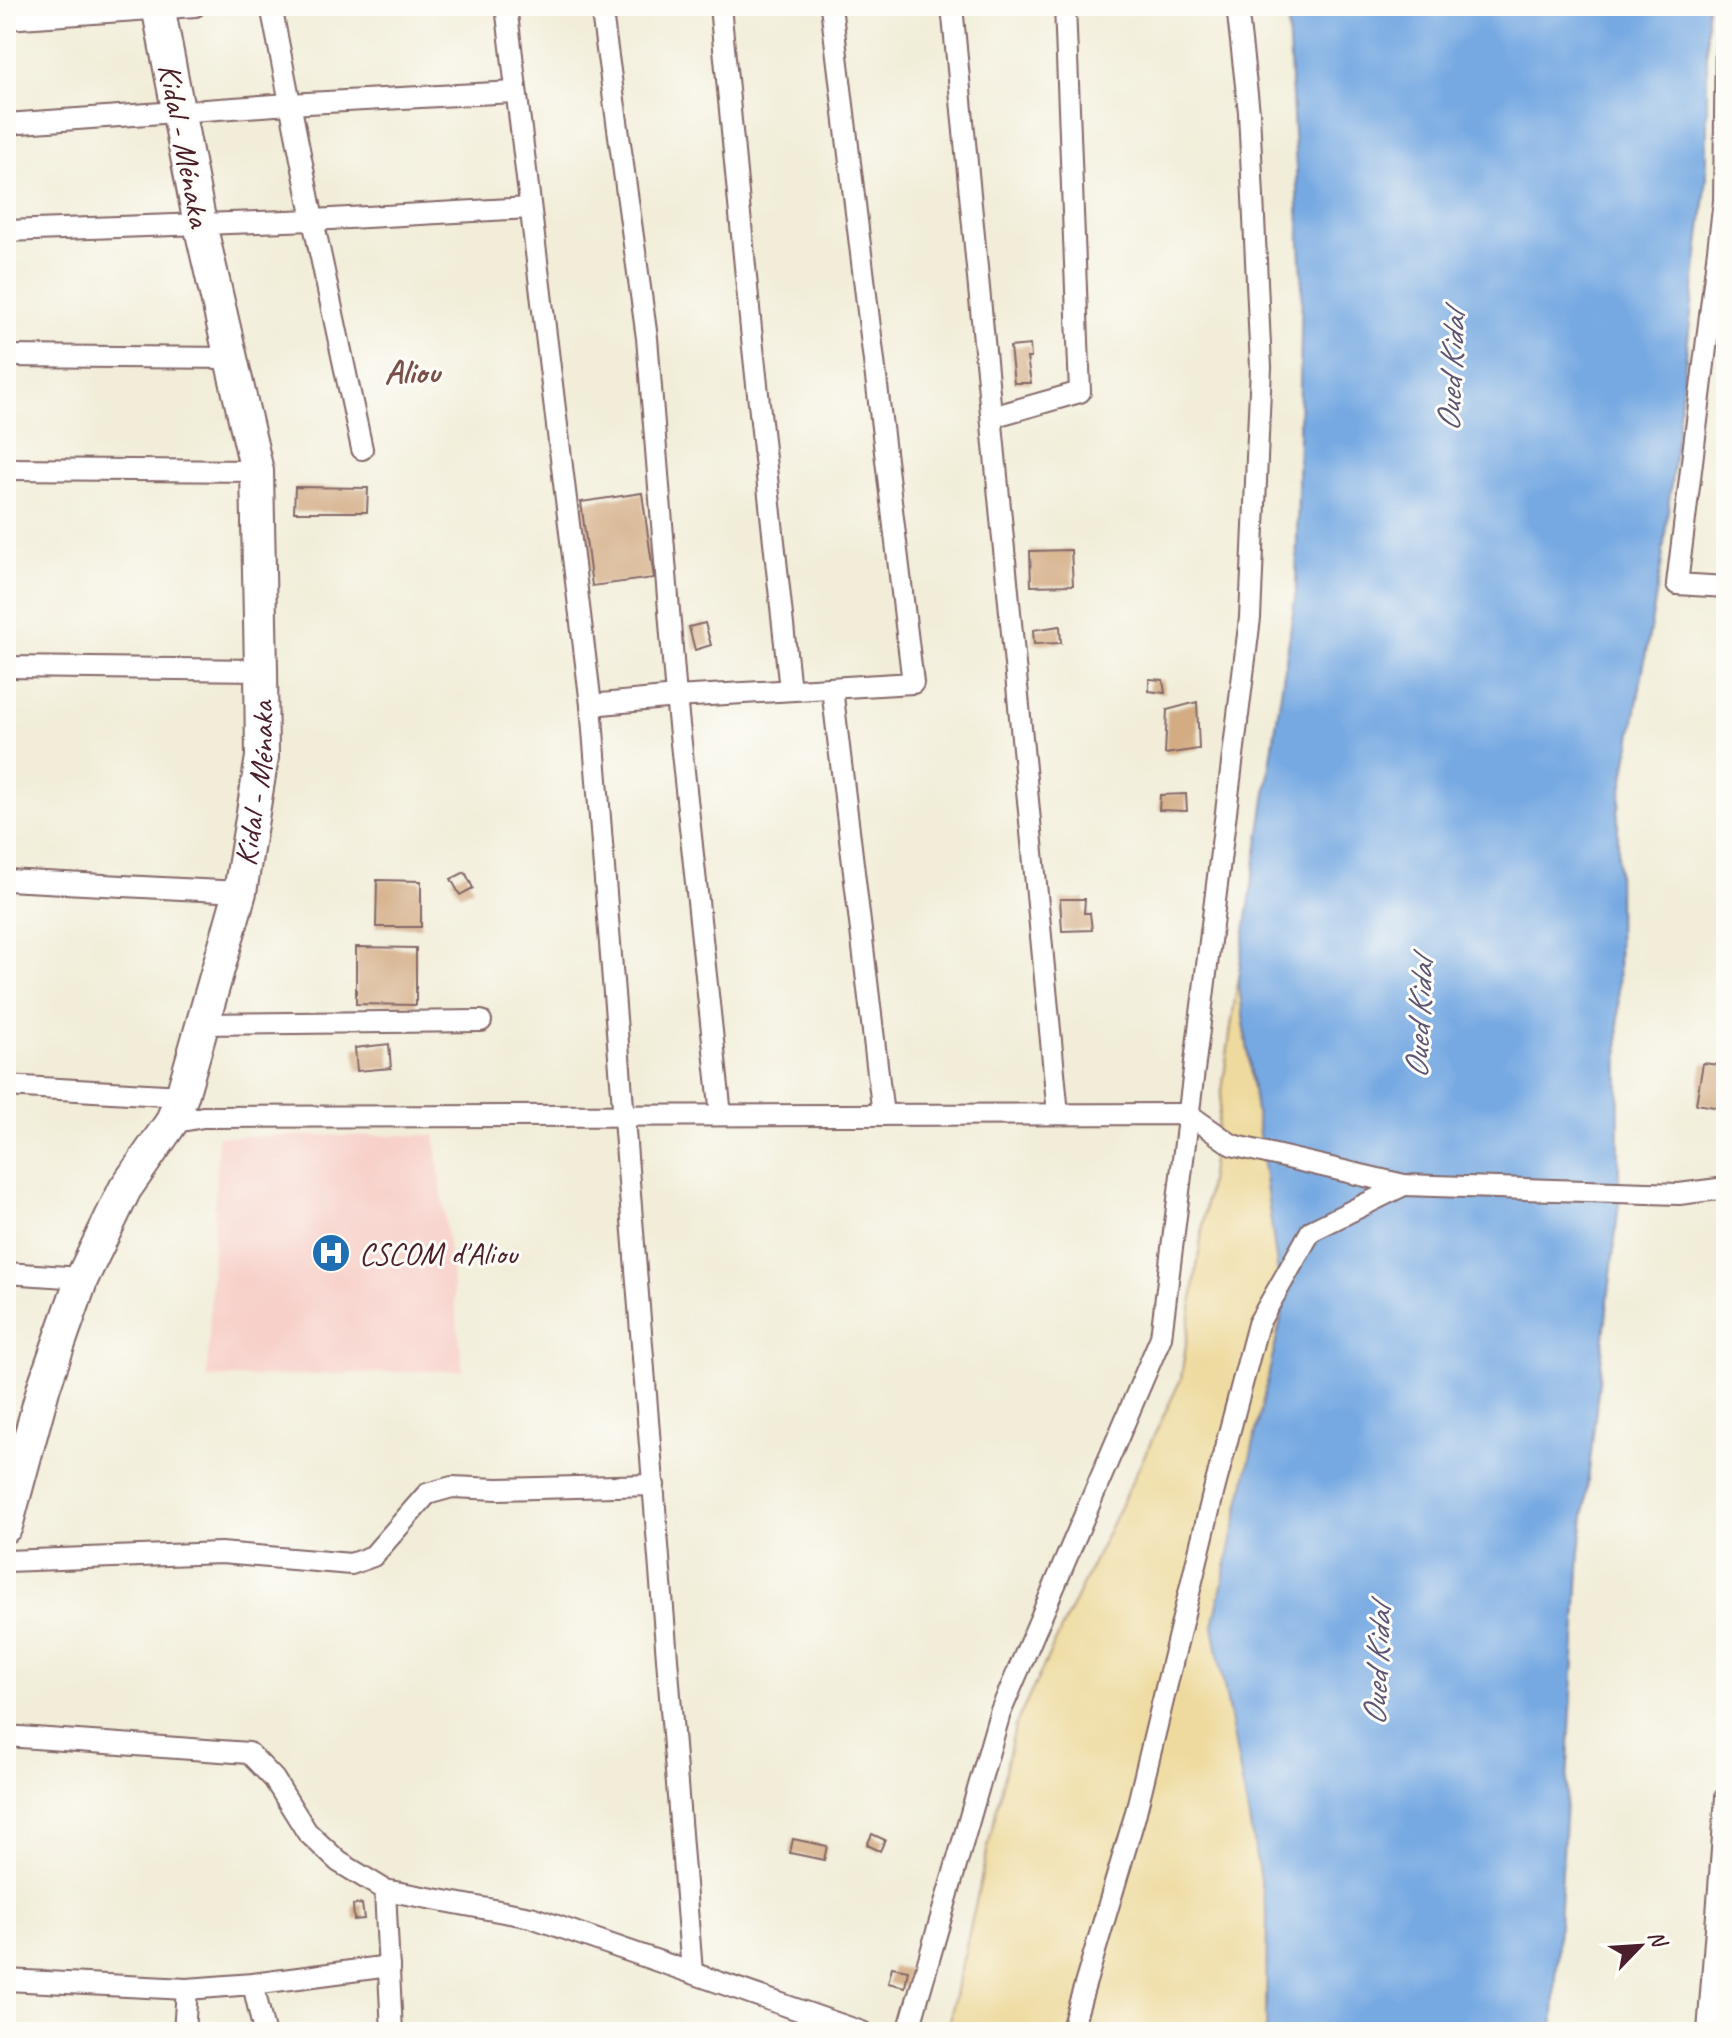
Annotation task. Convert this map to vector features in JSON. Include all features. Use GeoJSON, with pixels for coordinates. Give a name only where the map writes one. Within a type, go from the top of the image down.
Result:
{"type":"FeatureCollection","features":[{"type":"Feature","properties":{"kind":"main road","name":"Kidal - Ménaka"},"geometry":{"type":"LineString","coordinates":[[6,1526],[44,1386],[82,1278],[125,1189],[176,1109],[240,892],[262,757],[257,471],[200,224],[159,7]]}},
{"type":"Feature","properties":{"kind":"street"},"geometry":{"type":"LineString","coordinates":[[6,19],[195,6]]}},
{"type":"Feature","properties":{"kind":"street"},"geometry":{"type":"LineString","coordinates":[[271,6],[362,449]]}},
{"type":"Feature","properties":{"kind":"street"},"geometry":{"type":"LineString","coordinates":[[506,6],[514,92],[591,705],[692,1972]]}},
{"type":"Feature","properties":{"kind":"street"},"geometry":{"type":"LineString","coordinates":[[601,6],[647,338],[676,697],[721,1115]]}},
{"type":"Feature","properties":{"kind":"street"},"geometry":{"type":"LineString","coordinates":[[720,6],[752,344],[790,690]]}},
{"type":"Feature","properties":{"kind":"street"},"geometry":{"type":"LineString","coordinates":[[591,705],[913,683],[831,6]]}},
{"type":"Feature","properties":{"kind":"street"},"geometry":{"type":"LineString","coordinates":[[952,6],[1058,1114]]}},
{"type":"Feature","properties":{"kind":"street"},"geometry":{"type":"LineString","coordinates":[[992,417],[1080,392],[1065,6]]}},
{"type":"Feature","properties":{"kind":"street"},"geometry":{"type":"LineString","coordinates":[[908,2032],[1000,1713],[1161,1337],[1250,618],[1261,367],[1249,112],[1237,6]]}},
{"type":"Feature","properties":{"kind":"street"},"geometry":{"type":"LineString","coordinates":[[1726,34],[1724,201],[1677,584],[1726,587]]}},
{"type":"Feature","properties":{"kind":"street"},"geometry":{"type":"LineString","coordinates":[[6,124],[514,92]]}},
{"type":"Feature","properties":{"kind":"street"},"geometry":{"type":"LineString","coordinates":[[6,231],[313,220],[529,208]]}},
{"type":"Feature","properties":{"kind":"street"},"geometry":{"type":"LineString","coordinates":[[6,356],[232,358]]}},
{"type":"Feature","properties":{"kind":"street"},"geometry":{"type":"LineString","coordinates":[[6,469],[257,471]]}},
{"type":"Feature","properties":{"kind":"street"},"geometry":{"type":"LineString","coordinates":[[6,667],[261,670]]}},
{"type":"Feature","properties":{"kind":"street"},"geometry":{"type":"LineString","coordinates":[[832,688],[883,1115]]}},
{"type":"Feature","properties":{"kind":"street"},"geometry":{"type":"LineString","coordinates":[[6,880],[240,892]]}},
{"type":"Feature","properties":{"kind":"street"},"geometry":{"type":"LineString","coordinates":[[202,1024],[481,1021]]}},
{"type":"Feature","properties":{"kind":"street"},"geometry":{"type":"LineString","coordinates":[[6,1086],[176,1109],[203,1117],[1188,1114],[1232,1145],[1404,1185],[1679,1194],[1726,1188]]}},
{"type":"Feature","properties":{"kind":"street"},"geometry":{"type":"LineString","coordinates":[[1071,2032],[1135,1816],[1214,1490],[1258,1324],[1311,1231],[1404,1185]]}},
{"type":"Feature","properties":{"kind":"street"},"geometry":{"type":"LineString","coordinates":[[6,1273],[82,1278]]}},
{"type":"Feature","properties":{"kind":"street"},"geometry":{"type":"LineString","coordinates":[[6,1561],[221,1553],[351,1564],[373,1556],[427,1494],[452,1487],[498,1489],[654,1485]]}},
{"type":"Feature","properties":{"kind":"street"},"geometry":{"type":"LineString","coordinates":[[6,1736],[249,1753],[274,1779],[307,1832],[339,1862],[385,1890],[531,1917],[862,2032]]}},
{"type":"Feature","properties":{"kind":"street"},"geometry":{"type":"LineString","coordinates":[[1708,2032],[1726,1797]]}},
{"type":"Feature","properties":{"kind":"street"},"geometry":{"type":"LineString","coordinates":[[385,1890],[392,2032]]}},
{"type":"Feature","properties":{"kind":"street"},"geometry":{"type":"LineString","coordinates":[[6,1980],[187,1989],[253,1984],[389,1966]]}},
{"type":"Feature","properties":{"kind":"street"},"geometry":{"type":"LineString","coordinates":[[253,1984],[264,2032]]}},
{"type":"Feature","properties":{"kind":"street"},"geometry":{"type":"LineString","coordinates":[[184,2032],[187,1989]]}},
{"type":"Feature","properties":{"kind":"shaded area","name":"CSCOM d'Aliou"},"geometry":{"type":"Polygon","coordinates":[[[435,1135],[463,1370],[207,1378],[218,1136],[435,1135]]]}},
{"type":"Feature","properties":{"kind":"sand"},"geometry":{"type":"Polygon","coordinates":[[[1238,978],[1283,1310],[1213,1626],[1267,1916],[1266,2032],[947,2032],[1015,1726],[1181,1379],[1238,978]]]}},
{"type":"Feature","properties":{"kind":"water","name":"Oued Kidal"},"geometry":{"type":"Polygon","coordinates":[[[1287,6],[1707,6],[1707,178],[1662,561],[1618,813],[1619,1203],[1580,1552],[1553,2032],[1266,2032],[1267,1916],[1213,1626],[1283,1310],[1238,978],[1296,593],[1302,278],[1287,6]]]}},
{"type":"Feature","properties":{"kind":"building"},"geometry":{"type":"Polygon","coordinates":[[[1030,345],[1031,358],[1027,358],[1031,383],[1014,383],[1010,347],[1030,345]]]}},
{"type":"Feature","properties":{"kind":"building"},"geometry":{"type":"Polygon","coordinates":[[[295,487],[368,488],[367,512],[294,512],[295,487]]]}},
{"type":"Feature","properties":{"kind":"building"},"geometry":{"type":"Polygon","coordinates":[[[642,493],[654,578],[592,586],[581,502],[642,493]]]}},
{"type":"Feature","properties":{"kind":"building"},"geometry":{"type":"Polygon","coordinates":[[[1071,550],[1073,585],[1031,586],[1030,551],[1071,550]]]}},
{"type":"Feature","properties":{"kind":"building"},"geometry":{"type":"Polygon","coordinates":[[[705,623],[711,645],[695,650],[689,627],[705,623]]]}},
{"type":"Feature","properties":{"kind":"building"},"geometry":{"type":"Polygon","coordinates":[[[1060,626],[1061,643],[1034,644],[1033,630],[1060,626]]]}},
{"type":"Feature","properties":{"kind":"building"},"geometry":{"type":"Polygon","coordinates":[[[1149,679],[1163,680],[1165,693],[1149,691],[1149,679]]]}},
{"type":"Feature","properties":{"kind":"building"},"geometry":{"type":"Polygon","coordinates":[[[1197,702],[1199,749],[1165,754],[1167,710],[1197,702]]]}},
{"type":"Feature","properties":{"kind":"building"},"geometry":{"type":"Polygon","coordinates":[[[1186,794],[1187,811],[1159,810],[1160,795],[1186,794]]]}},
{"type":"Feature","properties":{"kind":"building"},"geometry":{"type":"Polygon","coordinates":[[[465,872],[473,888],[460,895],[451,879],[465,872]]]}},
{"type":"Feature","properties":{"kind":"building"},"geometry":{"type":"Polygon","coordinates":[[[377,880],[421,881],[421,927],[376,927],[377,880]]]}},
{"type":"Feature","properties":{"kind":"building"},"geometry":{"type":"Polygon","coordinates":[[[1060,899],[1085,899],[1084,913],[1090,913],[1092,930],[1062,931],[1060,899]]]}},
{"type":"Feature","properties":{"kind":"building"},"geometry":{"type":"Polygon","coordinates":[[[356,947],[416,948],[416,1005],[356,1004],[356,947]]]}},
{"type":"Feature","properties":{"kind":"building"},"geometry":{"type":"Polygon","coordinates":[[[389,1044],[391,1068],[357,1071],[355,1048],[389,1044]]]}},
{"type":"Feature","properties":{"kind":"building"},"geometry":{"type":"Polygon","coordinates":[[[1703,1063],[1726,1066],[1726,1109],[1696,1104],[1703,1063]]]}},
{"type":"Feature","properties":{"kind":"building"},"geometry":{"type":"Polygon","coordinates":[[[872,1834],[885,1840],[880,1851],[867,1845],[872,1834]]]}},
{"type":"Feature","properties":{"kind":"building"},"geometry":{"type":"Polygon","coordinates":[[[793,1839],[827,1846],[824,1860],[790,1853],[793,1839]]]}},
{"type":"Feature","properties":{"kind":"building"},"geometry":{"type":"Polygon","coordinates":[[[362,1904],[364,1919],[354,1920],[353,1905],[362,1904]]]}},
{"type":"Feature","properties":{"kind":"building"},"geometry":{"type":"Polygon","coordinates":[[[892,1967],[908,1970],[905,1987],[888,1983],[892,1967]]]}},
{"type":"Feature","properties":{"kind":"place","name":"CSCOM d'Aliou"},"geometry":{"type":"Point","coordinates":[331,1253]}},
{"type":"Feature","properties":{"kind":"district","name":"Aliou"},"geometry":{"type":"Point","coordinates":[412,371]}}]}
